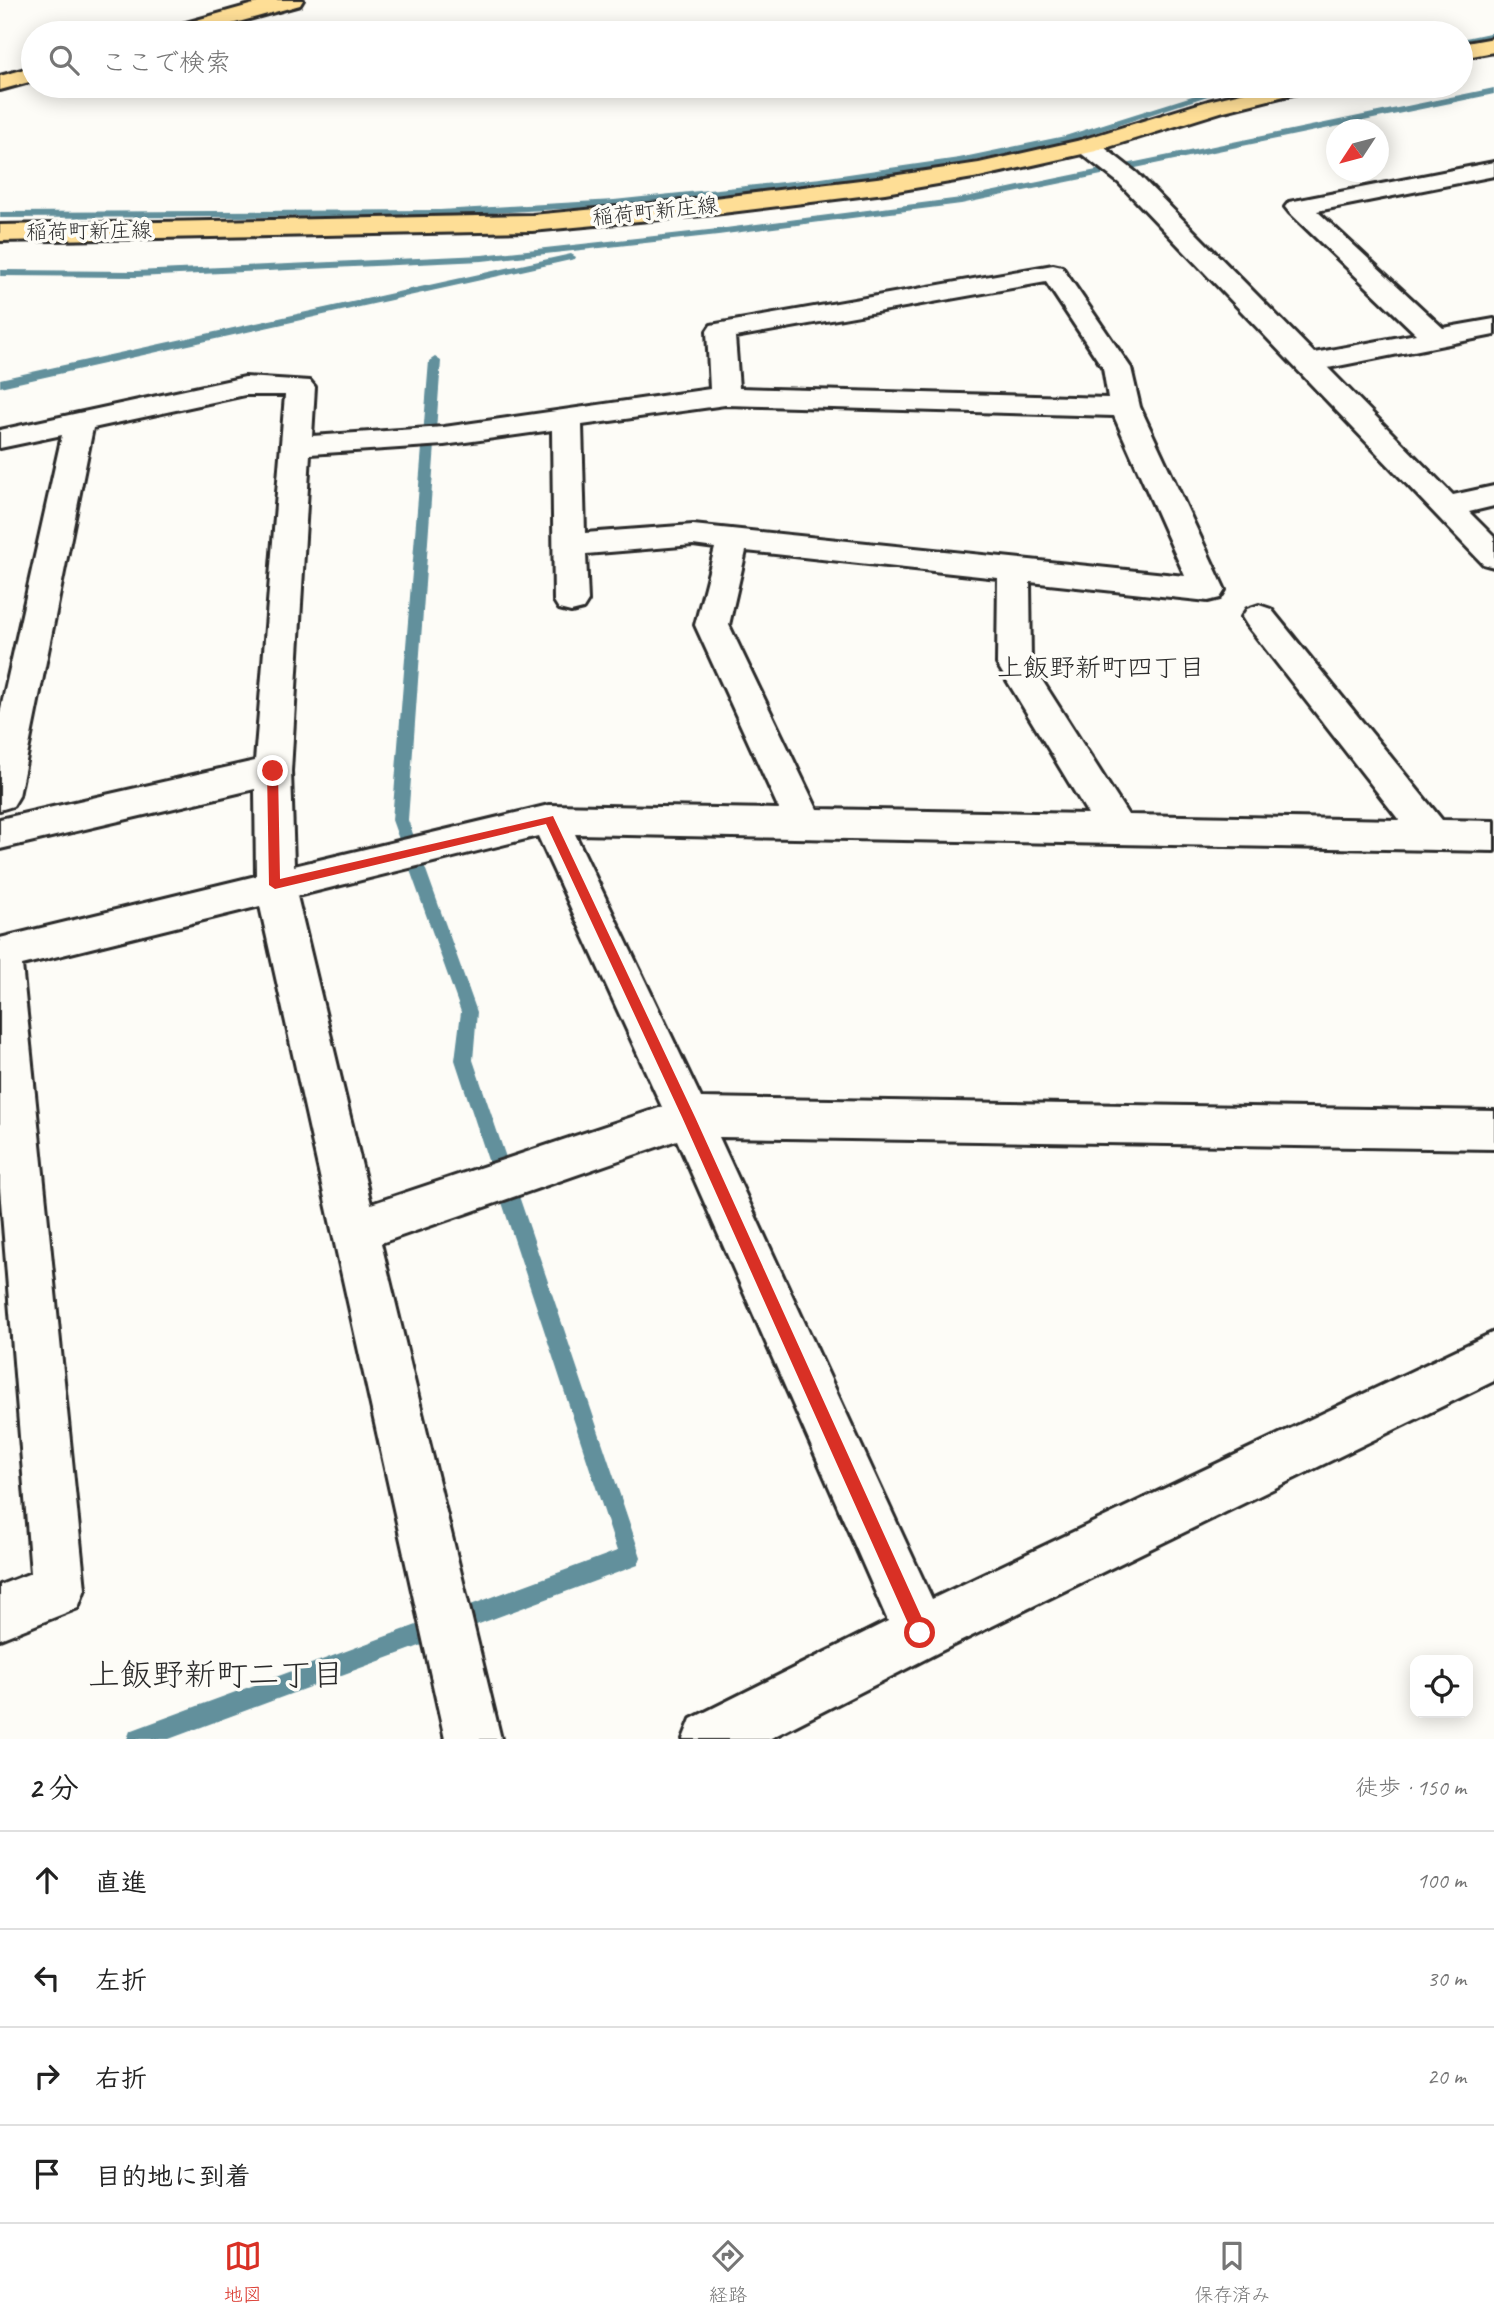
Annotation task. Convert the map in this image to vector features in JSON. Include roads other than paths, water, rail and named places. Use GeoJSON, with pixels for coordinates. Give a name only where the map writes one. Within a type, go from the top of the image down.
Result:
{"type":"FeatureCollection","features":[{"type":"Feature","properties":{"kind":"main road"},"geometry":{"type":"LineString","coordinates":[[218,21],[292,0]]}},
{"type":"Feature","properties":{"kind":"main road"},"geometry":{"type":"LineString","coordinates":[[1473,49],[1494,45]]}},
{"type":"Feature","properties":{"kind":"main road"},"geometry":{"type":"LineString","coordinates":[[0,83],[21,77]]}},
{"type":"Feature","properties":{"kind":"main road","name":"稲荷町新庄線"},"geometry":{"type":"LineString","coordinates":[[0,233],[532,223],[714,206],[885,185],[979,170],[1087,146],[1248,98]]}},
{"type":"Feature","properties":{"kind":"street"},"geometry":{"type":"LineString","coordinates":[[1087,146],[1119,171],[1494,556]]}},
{"type":"Feature","properties":{"kind":"street"},"geometry":{"type":"LineString","coordinates":[[1437,338],[1298,207],[1483,171],[1494,191]]}},
{"type":"Feature","properties":{"kind":"street"},"geometry":{"type":"LineString","coordinates":[[570,545],[693,535],[1208,590],[1125,407],[1117,368],[1053,273],[721,331],[724,396]]}},
{"type":"Feature","properties":{"kind":"street"},"geometry":{"type":"LineString","coordinates":[[1308,363],[1494,327]]}},
{"type":"Feature","properties":{"kind":"street"},"geometry":{"type":"LineString","coordinates":[[0,439],[245,386],[300,387],[273,771],[275,885],[473,1739]]}},
{"type":"Feature","properties":{"kind":"street"},"geometry":{"type":"LineString","coordinates":[[296,446],[444,436],[724,396],[1125,407]]}},
{"type":"Feature","properties":{"kind":"street"},"geometry":{"type":"LineString","coordinates":[[567,418],[571,601]]}},
{"type":"Feature","properties":{"kind":"street"},"geometry":{"type":"LineString","coordinates":[[0,796],[80,421]]}},
{"type":"Feature","properties":{"kind":"street"},"geometry":{"type":"LineString","coordinates":[[1447,507],[1494,496]]}},
{"type":"Feature","properties":{"kind":"street"},"geometry":{"type":"LineString","coordinates":[[733,540],[712,625],[805,824]]}},
{"type":"Feature","properties":{"kind":"street"},"geometry":{"type":"LineString","coordinates":[[1014,569],[1014,664],[1117,829]]}},
{"type":"Feature","properties":{"kind":"street"},"geometry":{"type":"LineString","coordinates":[[1259,617],[1432,835]]}},
{"type":"Feature","properties":{"kind":"street"},"geometry":{"type":"LineString","coordinates":[[0,834],[273,771]]}},
{"type":"Feature","properties":{"kind":"street"},"geometry":{"type":"LineString","coordinates":[[549,819],[688,1117],[920,1633]]}},
{"type":"Feature","properties":{"kind":"street"},"geometry":{"type":"LineString","coordinates":[[0,1612],[59,1589],[1,954],[549,819],[1494,836]]}},
{"type":"Feature","properties":{"kind":"street"},"geometry":{"type":"LineString","coordinates":[[354,1231],[688,1117],[1494,1130]]}},
{"type":"Feature","properties":{"kind":"street"},"geometry":{"type":"LineString","coordinates":[[711,1739],[920,1633],[1494,1356]]}},
{"type":"Feature","properties":{"kind":"waterway"},"geometry":{"type":"LineString","coordinates":[[1473,39],[1494,35]]}},
{"type":"Feature","properties":{"kind":"waterway"},"geometry":{"type":"LineString","coordinates":[[1473,95],[1494,91]]}},
{"type":"Feature","properties":{"kind":"waterway"},"geometry":{"type":"LineString","coordinates":[[0,215],[440,213],[614,203],[821,181],[959,161],[1067,139],[1195,98]]}},
{"type":"Feature","properties":{"kind":"waterway"},"geometry":{"type":"LineString","coordinates":[[0,273],[136,274],[482,258],[718,232],[961,201],[1460,98]]}},
{"type":"Feature","properties":{"kind":"waterway"},"geometry":{"type":"LineString","coordinates":[[0,383],[571,257]]}},
{"type":"Feature","properties":{"kind":"waterway"},"geometry":{"type":"LineString","coordinates":[[138,1739],[630,1557],[464,1060],[469,1012],[400,820],[435,361]]}},
{"type":"Feature","properties":{"kind":"district","name":"上飯野新町四丁目"},"geometry":{"type":"Point","coordinates":[1101,667]}},
{"type":"Feature","properties":{"kind":"district","name":"上飯野新町二丁目"},"geometry":{"type":"Point","coordinates":[216,1674]}}]}
